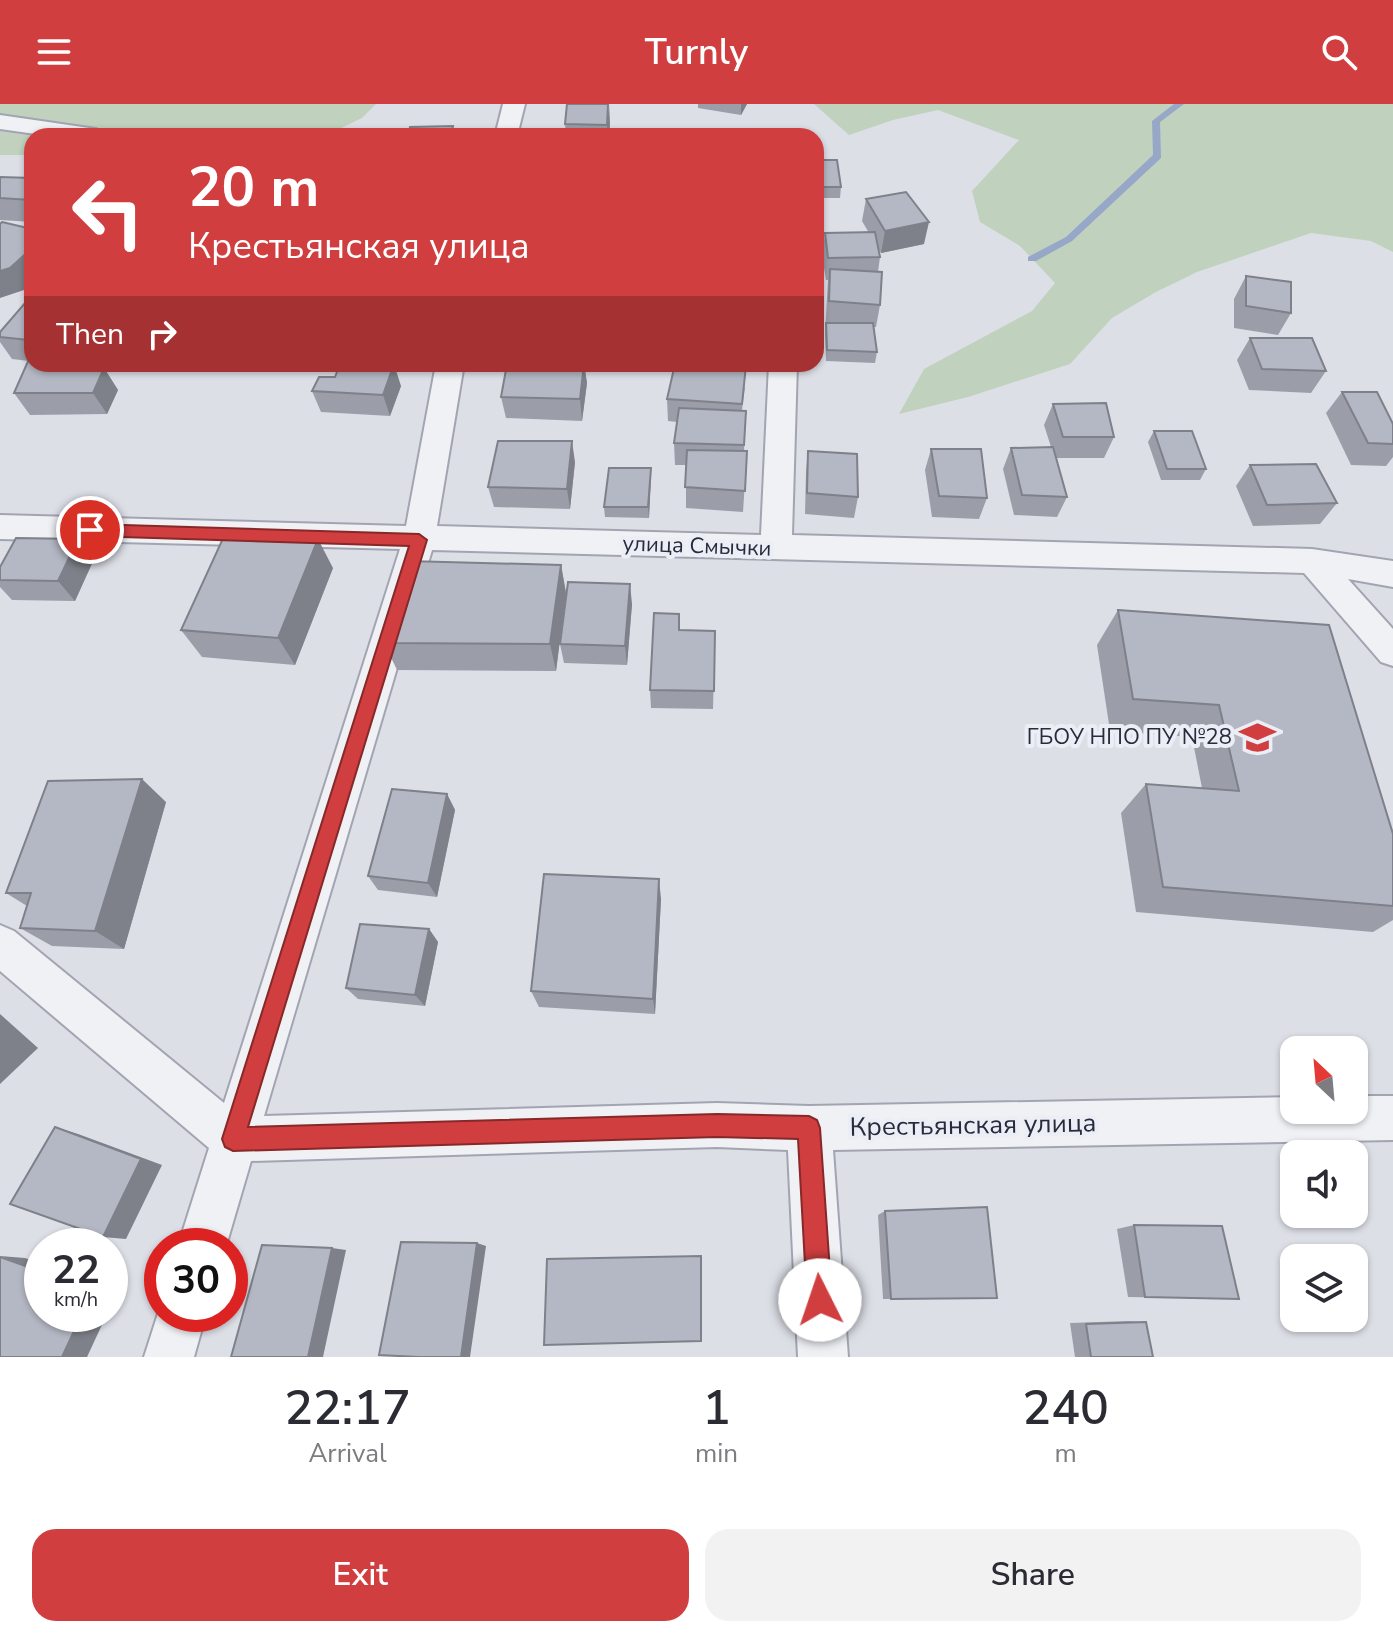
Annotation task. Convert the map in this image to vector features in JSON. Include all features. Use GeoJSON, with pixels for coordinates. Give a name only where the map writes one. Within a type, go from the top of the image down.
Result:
{"type":"FeatureCollection","features":[{"type":"Feature","properties":{"kind":"street"},"geometry":{"type":"LineString","coordinates":[[508,128],[514,104]]}},
{"type":"Feature","properties":{"kind":"street"},"geometry":{"type":"LineString","coordinates":[[0,122],[41,128]]}},
{"type":"Feature","properties":{"kind":"street"},"geometry":{"type":"LineString","coordinates":[[207,1228],[419,540],[449,372]]}},
{"type":"Feature","properties":{"kind":"street"},"geometry":{"type":"LineString","coordinates":[[776,548],[783,372]]}},
{"type":"Feature","properties":{"kind":"street","name":"улица Смычки"},"geometry":{"type":"LineString","coordinates":[[0,527],[1312,561],[1393,574]]}},
{"type":"Feature","properties":{"kind":"street"},"geometry":{"type":"LineString","coordinates":[[1312,561],[1393,652]]}},
{"type":"Feature","properties":{"kind":"street"},"geometry":{"type":"LineString","coordinates":[[0,945],[233,1139]]}},
{"type":"Feature","properties":{"kind":"street","name":"Крестьянская улица"},"geometry":{"type":"LineString","coordinates":[[233,1139],[717,1125],[809,1128],[1393,1118]]}},
{"type":"Feature","properties":{"kind":"street"},"geometry":{"type":"LineString","coordinates":[[809,1128],[823,1357]]}},
{"type":"Feature","properties":{"kind":"street"},"geometry":{"type":"LineString","coordinates":[[169,1357],[176,1332]]}},
{"type":"Feature","properties":{"kind":"green space"},"geometry":{"type":"Polygon","coordinates":[[[0,104],[376,104],[362,118],[341,128],[24,128],[24,155],[0,155],[0,104]]]}},
{"type":"Feature","properties":{"kind":"green space"},"geometry":{"type":"Polygon","coordinates":[[[814,104],[1393,104],[1393,252],[1371,241],[1311,233],[1197,272],[1156,292],[1112,318],[1070,364],[968,397],[899,414],[924,369],[1032,311],[1055,283],[1020,246],[980,222],[972,191],[1019,140],[938,110],[893,120],[849,135],[814,104]]]}},
{"type":"Feature","properties":{"kind":"building"},"geometry":{"type":"Polygon","coordinates":[[[567,104],[608,104],[607,125],[565,124],[567,104]]]}},
{"type":"Feature","properties":{"kind":"building"},"geometry":{"type":"Polygon","coordinates":[[[453,126],[453,128],[410,127],[453,126]]]}},
{"type":"Feature","properties":{"kind":"building"},"geometry":{"type":"Polygon","coordinates":[[[824,160],[837,160],[841,187],[824,187],[824,160]]]}},
{"type":"Feature","properties":{"kind":"building"},"geometry":{"type":"Polygon","coordinates":[[[0,177],[24,178],[24,200],[0,198],[0,177]]]}},
{"type":"Feature","properties":{"kind":"building"},"geometry":{"type":"Polygon","coordinates":[[[906,192],[929,222],[885,231],[866,199],[906,192]]]}},
{"type":"Feature","properties":{"kind":"building"},"geometry":{"type":"Polygon","coordinates":[[[0,224],[24,227],[24,255],[10,268],[0,271],[0,224]]]}},
{"type":"Feature","properties":{"kind":"building"},"geometry":{"type":"Polygon","coordinates":[[[875,232],[880,257],[828,258],[825,233],[875,232]]]}},
{"type":"Feature","properties":{"kind":"building"},"geometry":{"type":"Polygon","coordinates":[[[830,269],[882,272],[880,305],[829,301],[830,269]]]}},
{"type":"Feature","properties":{"kind":"building"},"geometry":{"type":"Polygon","coordinates":[[[1246,276],[1291,282],[1291,313],[1246,306],[1246,276]]]}},
{"type":"Feature","properties":{"kind":"building"},"geometry":{"type":"Polygon","coordinates":[[[24,304],[24,339],[0,337],[0,332],[24,304]]]}},
{"type":"Feature","properties":{"kind":"building"},"geometry":{"type":"Polygon","coordinates":[[[826,323],[873,323],[877,352],[827,350],[826,323]]]}},
{"type":"Feature","properties":{"kind":"building"},"geometry":{"type":"Polygon","coordinates":[[[1250,338],[1312,338],[1326,371],[1262,369],[1250,338]]]}},
{"type":"Feature","properties":{"kind":"building"},"geometry":{"type":"Polygon","coordinates":[[[24,370],[102,372],[93,393],[14,393],[24,370]]]}},
{"type":"Feature","properties":{"kind":"building"},"geometry":{"type":"Polygon","coordinates":[[[337,372],[391,372],[383,395],[312,391],[319,377],[335,377],[337,372]]]}},
{"type":"Feature","properties":{"kind":"building"},"geometry":{"type":"Polygon","coordinates":[[[506,372],[583,372],[580,399],[501,397],[506,372]]]}},
{"type":"Feature","properties":{"kind":"building"},"geometry":{"type":"Polygon","coordinates":[[[673,372],[745,372],[742,404],[667,399],[673,372]]]}},
{"type":"Feature","properties":{"kind":"building"},"geometry":{"type":"Polygon","coordinates":[[[1342,392],[1377,392],[1393,424],[1393,444],[1368,443],[1342,392]]]}},
{"type":"Feature","properties":{"kind":"building"},"geometry":{"type":"Polygon","coordinates":[[[1106,403],[1114,437],[1063,437],[1053,404],[1106,403]]]}},
{"type":"Feature","properties":{"kind":"building"},"geometry":{"type":"Polygon","coordinates":[[[679,408],[746,411],[744,445],[674,443],[679,408]]]}},
{"type":"Feature","properties":{"kind":"building"},"geometry":{"type":"Polygon","coordinates":[[[1154,431],[1192,431],[1206,469],[1167,469],[1154,431]]]}},
{"type":"Feature","properties":{"kind":"building"},"geometry":{"type":"Polygon","coordinates":[[[498,441],[572,441],[567,489],[488,487],[498,441]]]}},
{"type":"Feature","properties":{"kind":"building"},"geometry":{"type":"Polygon","coordinates":[[[1053,447],[1067,497],[1022,495],[1011,448],[1053,447]]]}},
{"type":"Feature","properties":{"kind":"building"},"geometry":{"type":"Polygon","coordinates":[[[931,449],[981,449],[987,498],[939,496],[931,449]]]}},
{"type":"Feature","properties":{"kind":"building"},"geometry":{"type":"Polygon","coordinates":[[[687,450],[747,451],[745,491],[685,487],[687,450]]]}},
{"type":"Feature","properties":{"kind":"building"},"geometry":{"type":"Polygon","coordinates":[[[808,451],[857,454],[858,497],[807,493],[808,451]]]}},
{"type":"Feature","properties":{"kind":"building"},"geometry":{"type":"Polygon","coordinates":[[[1316,464],[1337,503],[1267,505],[1250,465],[1316,464]]]}},
{"type":"Feature","properties":{"kind":"building"},"geometry":{"type":"Polygon","coordinates":[[[609,468],[651,468],[648,507],[604,507],[609,468]]]}},
{"type":"Feature","properties":{"kind":"building"},"geometry":{"type":"Polygon","coordinates":[[[225,534],[318,539],[278,638],[181,630],[225,534]]]}},
{"type":"Feature","properties":{"kind":"building"},"geometry":{"type":"Polygon","coordinates":[[[16,538],[78,539],[58,581],[0,580],[0,567],[16,538]]]}},
{"type":"Feature","properties":{"kind":"building"},"geometry":{"type":"Polygon","coordinates":[[[407,561],[561,565],[550,644],[384,643],[407,561]]]}},
{"type":"Feature","properties":{"kind":"building"},"geometry":{"type":"Polygon","coordinates":[[[568,582],[630,584],[625,646],[560,644],[568,582]]]}},
{"type":"Feature","properties":{"kind":"building"},"geometry":{"type":"Polygon","coordinates":[[[1118,610],[1329,625],[1393,834],[1393,906],[1163,887],[1146,784],[1239,791],[1219,705],[1133,699],[1118,610]]]}},
{"type":"Feature","properties":{"kind":"building"},"geometry":{"type":"Polygon","coordinates":[[[654,613],[679,614],[679,630],[715,631],[714,691],[650,690],[654,613]]]}},
{"type":"Feature","properties":{"kind":"building"},"geometry":{"type":"Polygon","coordinates":[[[142,779],[95,931],[20,928],[31,893],[6,893],[48,781],[142,779]]]}},
{"type":"Feature","properties":{"kind":"building"},"geometry":{"type":"Polygon","coordinates":[[[392,789],[447,794],[428,883],[368,876],[392,789]]]}},
{"type":"Feature","properties":{"kind":"building"},"geometry":{"type":"Polygon","coordinates":[[[544,874],[659,879],[653,999],[531,991],[544,874]]]}},
{"type":"Feature","properties":{"kind":"building"},"geometry":{"type":"Polygon","coordinates":[[[360,924],[429,929],[415,995],[346,988],[360,924]]]}},
{"type":"Feature","properties":{"kind":"building"},"geometry":{"type":"Polygon","coordinates":[[[55,1127],[141,1159],[107,1228],[78,1228],[10,1204],[55,1127]]]}},
{"type":"Feature","properties":{"kind":"building"},"geometry":{"type":"Polygon","coordinates":[[[987,1207],[997,1298],[891,1299],[885,1211],[987,1207]]]}},
{"type":"Feature","properties":{"kind":"building"},"geometry":{"type":"Polygon","coordinates":[[[1134,1225],[1222,1226],[1239,1299],[1145,1297],[1134,1225]]]}},
{"type":"Feature","properties":{"kind":"building"},"geometry":{"type":"Polygon","coordinates":[[[401,1242],[477,1243],[461,1357],[379,1355],[401,1242]]]}},
{"type":"Feature","properties":{"kind":"building"},"geometry":{"type":"Polygon","coordinates":[[[262,1245],[332,1248],[308,1357],[231,1357],[238,1332],[248,1332],[248,1296],[262,1245]]]}},
{"type":"Feature","properties":{"kind":"building"},"geometry":{"type":"Polygon","coordinates":[[[701,1256],[701,1341],[544,1345],[547,1259],[701,1256]]]}},
{"type":"Feature","properties":{"kind":"building"},"geometry":{"type":"Polygon","coordinates":[[[0,1257],[24,1266],[24,1332],[74,1332],[62,1357],[0,1357],[0,1257]]]}},
{"type":"Feature","properties":{"kind":"building"},"geometry":{"type":"Polygon","coordinates":[[[1146,1322],[1153,1357],[1091,1357],[1086,1324],[1146,1322]]]}},
{"type":"Feature","properties":{"kind":"waterway"},"geometry":{"type":"LineString","coordinates":[[1032,259],[1069,239],[1158,156],[1156,121],[1180,104]]}},
{"type":"Feature","properties":{"kind":"place","name":"ГБОУ НПО ПУ №28"},"geometry":{"type":"Point","coordinates":[1258,737]}},
{"type":"Feature","properties":{"kind":"route"},"geometry":{"type":"LineString","coordinates":[[90,530],[419,540],[233,1139],[717,1125],[809,1128],[820,1300]]}}]}
